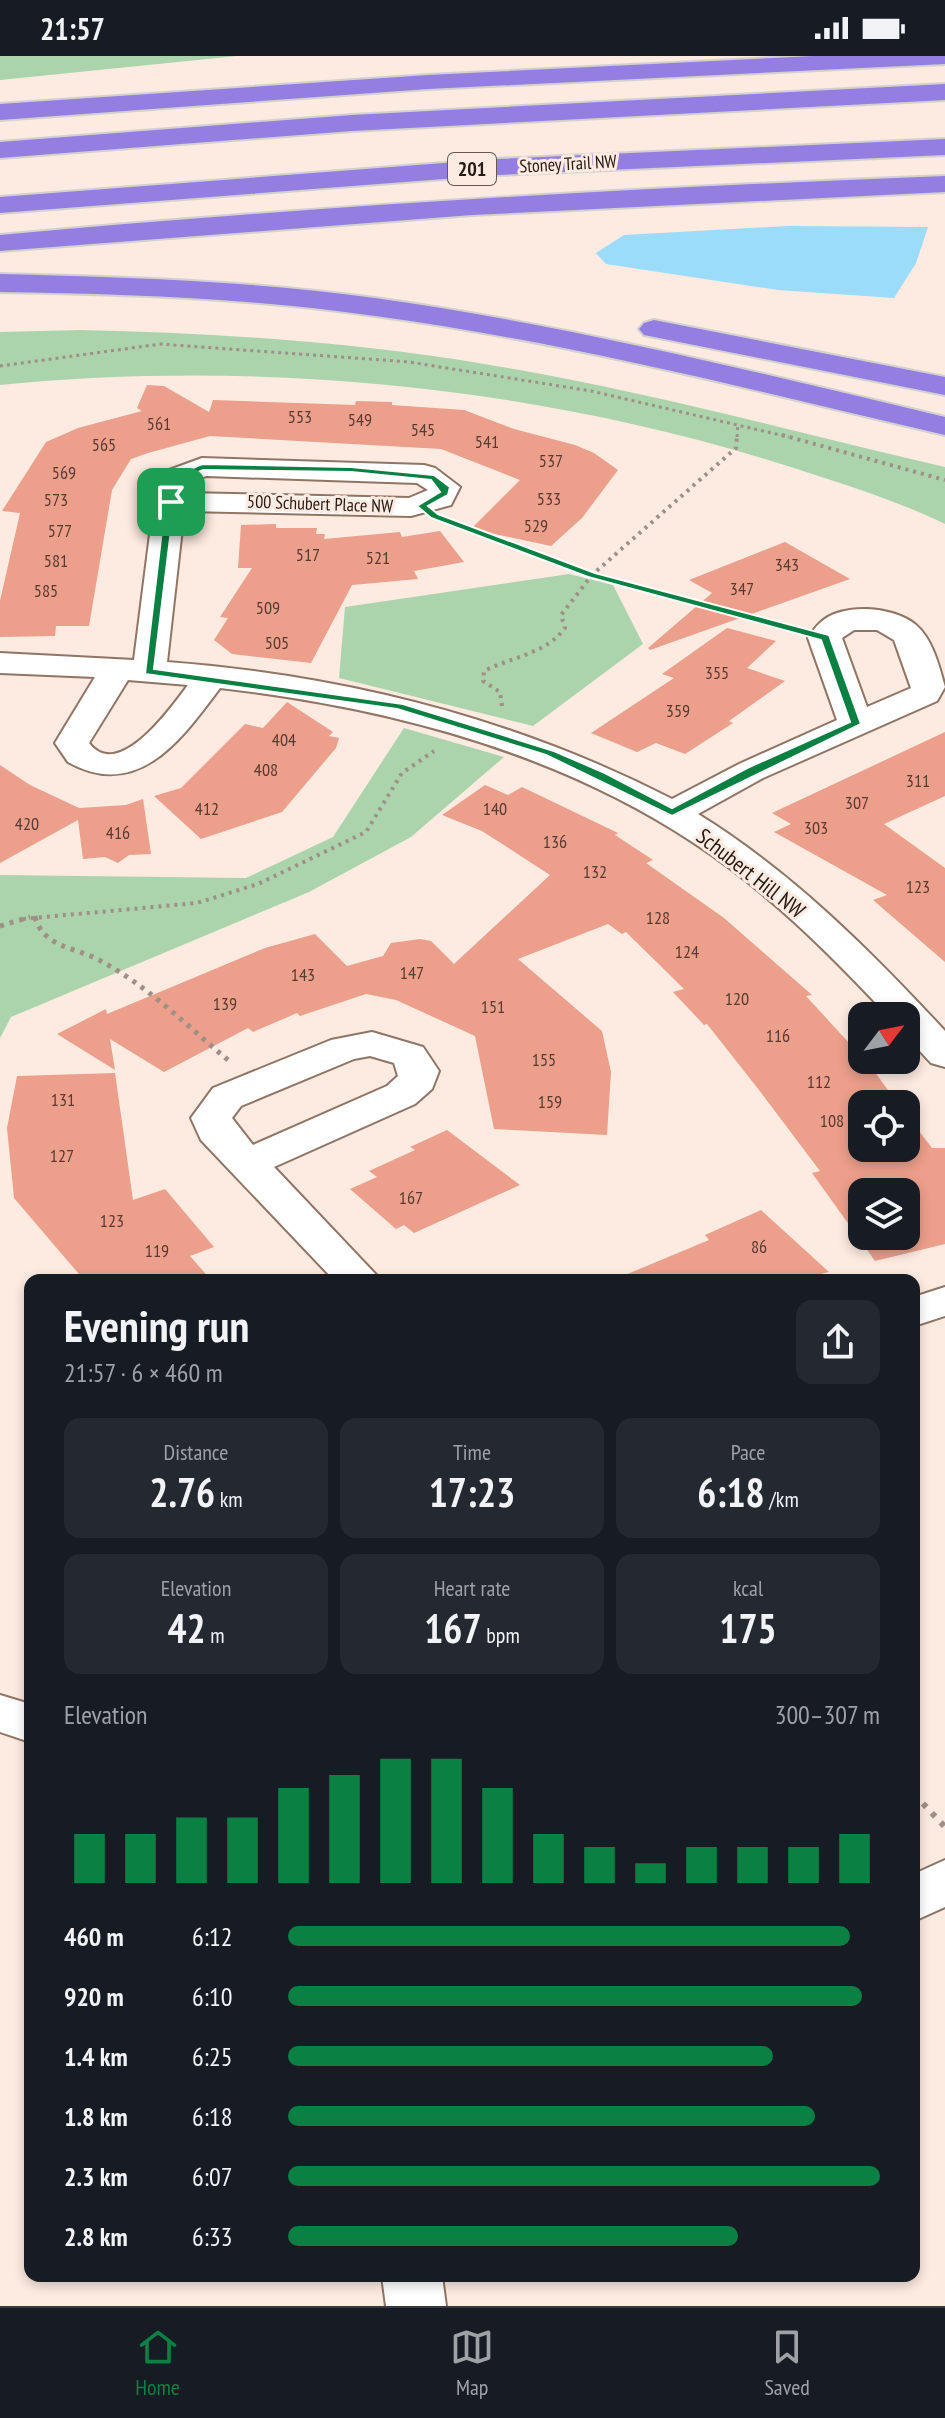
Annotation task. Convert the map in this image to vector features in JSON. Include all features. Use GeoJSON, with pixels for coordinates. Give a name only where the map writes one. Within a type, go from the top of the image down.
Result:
{"type":"FeatureCollection","features":[{"type":"Feature","properties":{"kind":"highway"},"geometry":{"type":"LineString","coordinates":[[0,112],[428,82],[945,57]]}},
{"type":"Feature","properties":{"kind":"highway"},"geometry":{"type":"LineString","coordinates":[[0,104],[349,63]]}},
{"type":"Feature","properties":{"kind":"highway"},"geometry":{"type":"LineString","coordinates":[[0,150],[352,123],[945,92]]}},
{"type":"Feature","properties":{"kind":"highway","name":"Stoney Trail NW"},"geometry":{"type":"LineString","coordinates":[[0,205],[496,167],[945,147]]}},
{"type":"Feature","properties":{"kind":"highway"},"geometry":{"type":"LineString","coordinates":[[0,243],[209,224],[484,206],[945,184]]}},
{"type":"Feature","properties":{"kind":"highway"},"geometry":{"type":"LineString","coordinates":[[0,272],[122,271],[330,280],[624,323],[945,386]]}},
{"type":"Feature","properties":{"kind":"highway"},"geometry":{"type":"LineString","coordinates":[[0,283],[183,289],[389,309],[576,341],[945,426]]}},
{"type":"Feature","properties":{"kind":"street","name":"500 Schubert Place NW"},"geometry":{"type":"LineString","coordinates":[[134,670],[171,502],[422,506]]}},
{"type":"Feature","properties":{"kind":"street"},"geometry":{"type":"LineString","coordinates":[[672,813],[751,771],[925,694],[928,687],[926,677],[909,636],[892,625],[853,621],[833,627],[825,638],[856,724]]}},
{"type":"Feature","properties":{"kind":"street","name":"Schubert Hill NW"},"geometry":{"type":"LineString","coordinates":[[0,663],[211,677],[399,706],[477,728],[602,775],[672,813],[774,888],[830,937],[945,1055]]}},
{"type":"Feature","properties":{"kind":"street"},"geometry":{"type":"LineString","coordinates":[[134,670],[72,743],[80,756],[116,763],[150,754],[211,677]]}},
{"type":"Feature","properties":{"kind":"street"},"geometry":{"type":"LineString","coordinates":[[247,1163],[401,1095],[418,1080],[419,1071],[409,1055],[399,1049],[358,1045],[227,1097],[211,1118],[216,1131],[353,1274]]}},
{"type":"Feature","properties":{"kind":"street"},"geometry":{"type":"LineString","coordinates":[[920,1310],[945,1301]]}},
{"type":"Feature","properties":{"kind":"street"},"geometry":{"type":"LineString","coordinates":[[0,1713],[24,1721]]}},
{"type":"Feature","properties":{"kind":"street"},"geometry":{"type":"LineString","coordinates":[[413,2282],[416,2306]]}},
{"type":"Feature","properties":{"kind":"path"},"geometry":{"type":"LineString","coordinates":[[0,366],[161,344],[293,351],[409,362],[591,391],[738,423],[945,480]]}},
{"type":"Feature","properties":{"kind":"path"},"geometry":{"type":"LineString","coordinates":[[0,926],[35,916],[197,903],[258,884],[366,832],[402,773],[477,728],[504,704],[500,692],[483,681],[484,671],[516,654],[542,648],[557,640],[565,628],[561,615],[592,575],[736,448],[738,423]]}},
{"type":"Feature","properties":{"kind":"path"},"geometry":{"type":"LineString","coordinates":[[422,506],[435,516],[592,575],[825,638]]}},
{"type":"Feature","properties":{"kind":"path"},"geometry":{"type":"LineString","coordinates":[[35,916],[37,928],[54,944],[96,958],[120,974],[256,1085]]}},
{"type":"Feature","properties":{"kind":"path"},"geometry":{"type":"LineString","coordinates":[[920,1800],[945,1827]]}},
{"type":"Feature","properties":{"kind":"green space"},"geometry":{"type":"Polygon","coordinates":[[[0,56],[237,56],[0,80],[0,56]]]}},
{"type":"Feature","properties":{"kind":"green space"},"geometry":{"type":"Polygon","coordinates":[[[80,330],[235,336],[388,350],[547,375],[661,399],[945,467],[945,524],[853,487],[701,441],[603,418],[504,400],[403,386],[302,379],[201,376],[100,378],[0,385],[0,332],[80,330]]]}},
{"type":"Feature","properties":{"kind":"green space"},"geometry":{"type":"Polygon","coordinates":[[[569,574],[613,585],[643,644],[533,726],[339,678],[345,607],[569,574]]]}},
{"type":"Feature","properties":{"kind":"green space"},"geometry":{"type":"Polygon","coordinates":[[[404,728],[504,757],[411,837],[309,892],[11,1017],[0,1038],[0,875],[246,878],[333,837],[404,728]]]}},
{"type":"Feature","properties":{"kind":"water"},"geometry":{"type":"Polygon","coordinates":[[[789,226],[928,227],[916,263],[894,298],[778,290],[606,264],[596,253],[624,235],[789,226]]]}},
{"type":"Feature","properties":{"kind":"building"},"geometry":{"type":"Polygon","coordinates":[[[147,385],[164,386],[209,412],[213,400],[355,405],[356,401],[392,402],[392,405],[464,410],[514,429],[575,445],[594,453],[618,470],[582,518],[551,546],[471,529],[520,480],[441,449],[210,436],[131,459],[112,490],[89,626],[56,626],[55,636],[0,637],[0,601],[20,513],[2,511],[46,442],[78,428],[142,411],[137,408],[147,385]]]}},
{"type":"Feature","properties":{"kind":"building"},"geometry":{"type":"Polygon","coordinates":[[[276,524],[276,528],[317,528],[316,534],[325,534],[324,539],[400,532],[402,537],[440,531],[464,562],[414,571],[418,579],[352,585],[311,663],[232,654],[214,640],[228,618],[220,617],[252,568],[238,568],[241,525],[276,524]]]}},
{"type":"Feature","properties":{"kind":"building"},"geometry":{"type":"Polygon","coordinates":[[[785,542],[850,579],[650,650],[648,648],[712,593],[689,580],[785,542]]]}},
{"type":"Feature","properties":{"kind":"building"},"geometry":{"type":"Polygon","coordinates":[[[727,628],[776,641],[747,668],[785,681],[729,721],[733,723],[685,754],[656,743],[637,752],[591,733],[674,678],[662,674],[727,628]]]}},
{"type":"Feature","properties":{"kind":"building"},"geometry":{"type":"Polygon","coordinates":[[[287,702],[333,732],[329,736],[339,738],[336,748],[282,812],[201,839],[154,796],[181,788],[245,724],[263,728],[287,702]]]}},
{"type":"Feature","properties":{"kind":"building"},"geometry":{"type":"Polygon","coordinates":[[[945,732],[945,796],[884,824],[945,868],[945,962],[873,900],[887,895],[774,832],[791,824],[772,813],[945,732]]]}},
{"type":"Feature","properties":{"kind":"building"},"geometry":{"type":"Polygon","coordinates":[[[0,765],[30,785],[79,808],[126,805],[143,799],[151,854],[129,855],[118,863],[105,857],[83,859],[78,820],[0,863],[0,765]]]}},
{"type":"Feature","properties":{"kind":"building"},"geometry":{"type":"Polygon","coordinates":[[[485,785],[508,795],[522,787],[618,833],[615,835],[653,860],[646,863],[724,918],[812,995],[806,996],[848,1042],[848,1074],[876,1074],[888,1090],[848,1090],[848,1162],[920,1162],[920,1132],[932,1148],[945,1148],[945,1244],[875,1261],[867,1250],[920,1250],[920,1178],[848,1178],[848,1223],[812,1173],[820,1171],[759,1090],[707,1024],[704,1025],[673,992],[684,989],[626,932],[622,934],[608,924],[518,959],[602,1031],[611,1072],[607,1135],[494,1129],[475,1036],[396,1000],[366,994],[300,1016],[297,1013],[253,1032],[248,1028],[164,1072],[110,1039],[115,1070],[57,1034],[106,1009],[107,1014],[265,948],[315,934],[347,966],[383,956],[391,943],[420,939],[431,941],[454,964],[550,875],[482,831],[442,815],[485,785]]]}},
{"type":"Feature","properties":{"kind":"building"},"geometry":{"type":"Polygon","coordinates":[[[115,1073],[133,1200],[165,1189],[214,1247],[190,1256],[206,1274],[79,1274],[14,1198],[7,1128],[17,1076],[115,1073]]]}},
{"type":"Feature","properties":{"kind":"building"},"geometry":{"type":"Polygon","coordinates":[[[447,1130],[520,1185],[414,1233],[404,1225],[396,1229],[350,1189],[377,1177],[369,1171],[415,1150],[410,1147],[447,1130]]]}},
{"type":"Feature","properties":{"kind":"building"},"geometry":{"type":"Polygon","coordinates":[[[761,1210],[829,1272],[627,1274],[709,1240],[705,1235],[761,1210]]]}},
{"type":"Feature","properties":{"kind":"route"},"geometry":{"type":"LineString","coordinates":[[202,467],[351,470],[434,477],[445,487],[445,493],[433,503],[422,506],[435,516],[592,575],[825,638],[856,724],[751,771],[672,813],[602,775],[550,753],[399,706],[211,677],[149,671],[171,502],[172,479],[202,467]]}}]}
